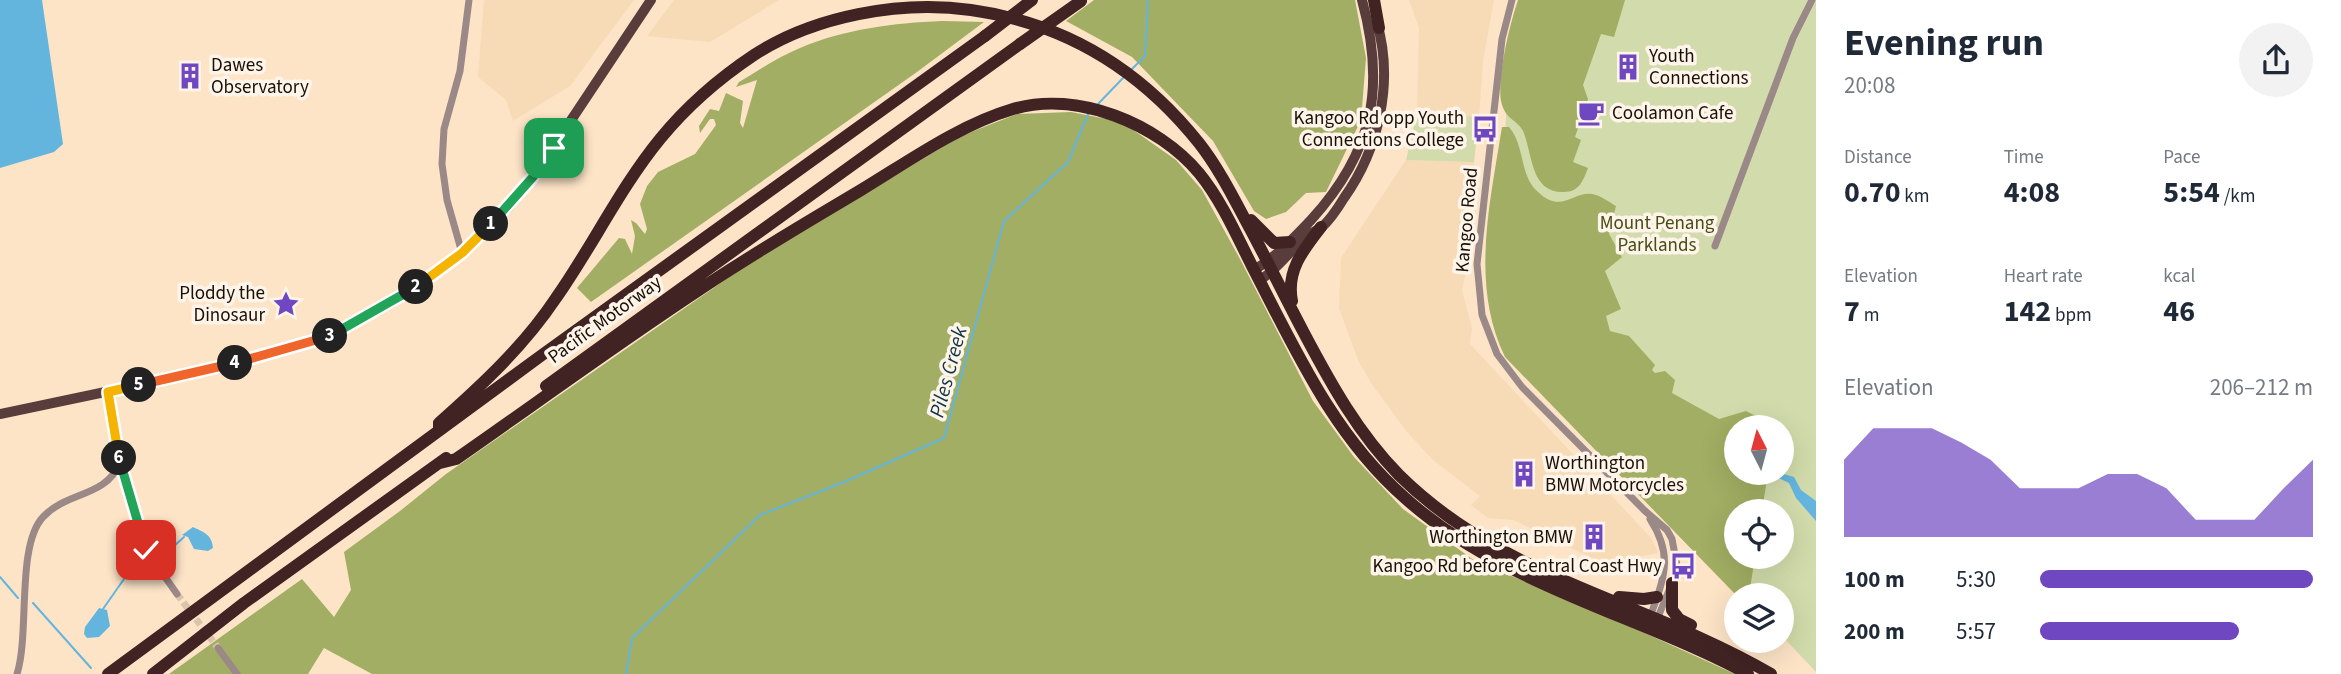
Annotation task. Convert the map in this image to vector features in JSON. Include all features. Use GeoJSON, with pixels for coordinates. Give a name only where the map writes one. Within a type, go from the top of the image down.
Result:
{"type":"FeatureCollection","features":[{"type":"Feature","properties":{"kind":"highway","name":"Pacific Motorway"},"geometry":{"type":"LineString","coordinates":[[108,674],[1032,0]]}},
{"type":"Feature","properties":{"kind":"highway"},"geometry":{"type":"LineString","coordinates":[[1372,0],[1379,28]]}},
{"type":"Feature","properties":{"kind":"highway","name":"Pacific Motorway"},"geometry":{"type":"LineString","coordinates":[[153,674],[244,603],[1082,1]]}},
{"type":"Feature","properties":{"kind":"highway"},"geometry":{"type":"LineString","coordinates":[[439,430],[439,423],[483,385],[520,345],[556,299],[656,144],[698,97],[758,52],[819,25],[898,8],[952,8],[991,13],[1053,31],[1092,49],[1157,98],[1201,146],[1235,201],[1345,408],[1398,474],[1424,498],[1469,533],[1514,558],[1652,622],[1748,674]]}},
{"type":"Feature","properties":{"kind":"highway"},"geometry":{"type":"LineString","coordinates":[[440,463],[456,459],[725,272],[961,131],[1015,108],[1072,106],[1122,117],[1161,139],[1199,173],[1227,218],[1308,374],[1333,416],[1370,464],[1404,498],[1441,527],[1493,559],[1724,649]]}},
{"type":"Feature","properties":{"kind":"highway"},"geometry":{"type":"LineString","coordinates":[[1235,201],[1274,243],[1290,242]]}},
{"type":"Feature","properties":{"kind":"highway"},"geometry":{"type":"LineString","coordinates":[[1297,318],[1291,296],[1292,275],[1301,252],[1321,227]]}},
{"type":"Feature","properties":{"kind":"highway"},"geometry":{"type":"LineString","coordinates":[[1668,579],[1670,604],[1674,615],[1724,644]]}},
{"type":"Feature","properties":{"kind":"highway"},"geometry":{"type":"LineString","coordinates":[[1562,580],[1578,582],[1625,598],[1657,597]]}},
{"type":"Feature","properties":{"kind":"highway"},"geometry":{"type":"LineString","coordinates":[[1735,653],[1771,674]]}},
{"type":"Feature","properties":{"kind":"main road"},"geometry":{"type":"LineString","coordinates":[[0,414],[223,367],[335,334],[408,292],[462,253],[507,209],[532,178],[650,0]]}},
{"type":"Feature","properties":{"kind":"main road"},"geometry":{"type":"LineString","coordinates":[[1270,267],[1341,182],[1360,150],[1373,97],[1374,74],[1371,34],[1362,0]]}},
{"type":"Feature","properties":{"kind":"main road"},"geometry":{"type":"LineString","coordinates":[[1257,275],[1321,227],[1358,178],[1376,133],[1382,99],[1384,73],[1379,28]]}},
{"type":"Feature","properties":{"kind":"street"},"geometry":{"type":"LineString","coordinates":[[462,253],[447,200],[442,164],[444,130],[460,71],[469,0]]}},
{"type":"Feature","properties":{"kind":"street","name":"Kangoo Road"},"geometry":{"type":"LineString","coordinates":[[1512,0],[1502,39],[1477,264],[1482,315],[1497,354],[1522,387],[1667,530],[1676,554],[1676,566],[1657,597],[1652,622]]}},
{"type":"Feature","properties":{"kind":"street"},"geometry":{"type":"LineString","coordinates":[[1716,246],[1793,38],[1812,0]]}},
{"type":"Feature","properties":{"kind":"street"},"geometry":{"type":"LineString","coordinates":[[108,392],[120,463],[146,550],[177,594]]}},
{"type":"Feature","properties":{"kind":"street"},"geometry":{"type":"LineString","coordinates":[[17,674],[24,630],[29,547],[42,518],[65,501],[104,486],[116,474],[120,463]]}},
{"type":"Feature","properties":{"kind":"street","name":"Kangoo Road"},"geometry":{"type":"LineString","coordinates":[[1644,510],[1660,534],[1668,579],[1652,622]]}},
{"type":"Feature","properties":{"kind":"street"},"geometry":{"type":"LineString","coordinates":[[1664,549],[1676,554]]}},
{"type":"Feature","properties":{"kind":"street"},"geometry":{"type":"LineString","coordinates":[[218,648],[237,674]]}},
{"type":"Feature","properties":{"kind":"shaded area"},"geometry":{"type":"Polygon","coordinates":[[[484,0],[634,0],[570,86],[513,121],[506,100],[478,77],[484,0]]]}},
{"type":"Feature","properties":{"kind":"shaded area"},"geometry":{"type":"Polygon","coordinates":[[[674,0],[779,0],[710,42],[647,36],[674,0]]]}},
{"type":"Feature","properties":{"kind":"shaded area"},"geometry":{"type":"Polygon","coordinates":[[[1409,0],[1494,0],[1483,61],[1479,117],[1417,113],[1419,28],[1409,0]]]}},
{"type":"Feature","properties":{"kind":"shaded area"},"geometry":{"type":"Polygon","coordinates":[[[1406,160],[1474,162],[1468,261],[1462,290],[1472,328],[1470,344],[1652,539],[1658,553],[1603,564],[1514,520],[1488,518],[1471,505],[1480,496],[1433,460],[1407,432],[1371,383],[1358,360],[1339,308],[1341,258],[1406,160]]]}},
{"type":"Feature","properties":{"kind":"green space"},"geometry":{"type":"Polygon","coordinates":[[[1094,0],[1355,0],[1366,58],[1361,120],[1326,192],[1306,193],[1286,212],[1266,219],[1254,211],[1213,141],[1132,57],[1066,21],[1094,0]]]}},
{"type":"Feature","properties":{"kind":"green space"},"geometry":{"type":"Polygon","coordinates":[[[1518,0],[1625,0],[1614,37],[1601,34],[1583,85],[1588,99],[1575,137],[1581,140],[1573,162],[1588,168],[1580,185],[1569,192],[1553,191],[1539,179],[1523,131],[1505,112],[1501,101],[1503,64],[1518,0]]]}},
{"type":"Feature","properties":{"kind":"green space","name":"Mount Penang Parklands"},"geometry":{"type":"Polygon","coordinates":[[[1527,0],[1816,0],[1816,672],[1794,649],[1794,583],[1735,583],[1728,569],[1794,569],[1794,499],[1724,499],[1724,562],[1505,135],[1509,64],[1527,0]]]}},
{"type":"Feature","properties":{"kind":"green space"},"geometry":{"type":"Polygon","coordinates":[[[942,21],[984,22],[591,302],[577,288],[619,238],[625,239],[632,254],[635,236],[631,220],[645,234],[647,229],[640,204],[647,186],[658,172],[695,154],[716,125],[714,119],[710,119],[700,133],[699,126],[710,109],[719,111],[726,93],[743,101],[740,123],[743,128],[757,80],[736,87],[739,82],[817,41],[887,25],[942,21]]]}},
{"type":"Feature","properties":{"kind":"green space"},"geometry":{"type":"Polygon","coordinates":[[[1071,112],[1122,122],[1176,160],[1202,190],[1313,401],[1354,457],[1403,509],[1475,561],[1594,610],[1735,674],[372,674],[324,648],[308,674],[169,674],[302,579],[334,617],[351,590],[344,552],[446,474],[748,264],[961,136],[1017,114],[1071,112]]]}},
{"type":"Feature","properties":{"kind":"green space"},"geometry":{"type":"Polygon","coordinates":[[[1417,113],[1479,117],[1474,162],[1406,160],[1417,113]]]}},
{"type":"Feature","properties":{"kind":"green space"},"geometry":{"type":"Polygon","coordinates":[[[1502,127],[1509,127],[1514,134],[1527,176],[1545,198],[1560,202],[1592,194],[1616,206],[1609,234],[1622,257],[1605,271],[1621,309],[1606,316],[1610,331],[1629,336],[1655,365],[1652,370],[1655,373],[1665,371],[1675,380],[1672,393],[1719,419],[1724,418],[1724,485],[1766,485],[1764,499],[1724,499],[1724,569],[1753,569],[1751,583],[1724,583],[1505,357],[1494,330],[1488,301],[1488,214],[1502,127]]]}},
{"type":"Feature","properties":{"kind":"green space"},"geometry":{"type":"Polygon","coordinates":[[[1746,411],[1754,415],[1732,415],[1746,411]]]}},
{"type":"Feature","properties":{"kind":"water"},"geometry":{"type":"Polygon","coordinates":[[[0,0],[42,0],[63,144],[54,152],[0,168],[0,0]]]}},
{"type":"Feature","properties":{"kind":"water"},"geometry":{"type":"Polygon","coordinates":[[[1794,477],[1801,490],[1816,501],[1816,521],[1796,498],[1790,485],[1794,485],[1794,477]]]}},
{"type":"Feature","properties":{"kind":"water"},"geometry":{"type":"Polygon","coordinates":[[[193,527],[209,537],[213,548],[208,551],[194,549],[188,537],[182,535],[193,527]]]}},
{"type":"Feature","properties":{"kind":"water"},"geometry":{"type":"Polygon","coordinates":[[[99,608],[107,610],[110,626],[99,637],[87,638],[84,634],[85,627],[99,608]]]}},
{"type":"Feature","properties":{"kind":"waterway","name":"Piles Creek"},"geometry":{"type":"LineString","coordinates":[[1131,70],[1145,56],[1148,0]]}},
{"type":"Feature","properties":{"kind":"waterway","name":"Piles Creek"},"geometry":{"type":"LineString","coordinates":[[1097,105],[1124,77]]}},
{"type":"Feature","properties":{"kind":"waterway","name":"Piles Creek"},"geometry":{"type":"LineString","coordinates":[[626,674],[632,638],[760,515],[944,438],[1004,221],[1068,162],[1088,114]]}},
{"type":"Feature","properties":{"kind":"waterway"},"geometry":{"type":"LineString","coordinates":[[152,556],[173,547],[184,537]]}},
{"type":"Feature","properties":{"kind":"waterway"},"geometry":{"type":"LineString","coordinates":[[103,609],[131,569],[147,559]]}},
{"type":"Feature","properties":{"kind":"waterway"},"geometry":{"type":"LineString","coordinates":[[0,577],[18,598]]}},
{"type":"Feature","properties":{"kind":"waterway"},"geometry":{"type":"LineString","coordinates":[[33,603],[91,668]]}},
{"type":"Feature","properties":{"kind":"tunnel"},"geometry":{"type":"LineString","coordinates":[[177,594],[218,648]]}},
{"type":"Feature","properties":{"kind":"place","name":"Youth Connections"},"geometry":{"type":"Point","coordinates":[1628,67]}},
{"type":"Feature","properties":{"kind":"place","name":"Dawes Observatory"},"geometry":{"type":"Point","coordinates":[190,76]}},
{"type":"Feature","properties":{"kind":"place","name":"Coolamon Cafe"},"geometry":{"type":"Point","coordinates":[1591,113]}},
{"type":"Feature","properties":{"kind":"place","name":"Kangoo Rd opp Youth Connections College"},"geometry":{"type":"Point","coordinates":[1485,129]}},
{"type":"Feature","properties":{"kind":"place","name":"Ploddy the Dinosaur"},"geometry":{"type":"Point","coordinates":[286,304]}},
{"type":"Feature","properties":{"kind":"place","name":"Worthington BMW Motorcycles"},"geometry":{"type":"Point","coordinates":[1524,474]}},
{"type":"Feature","properties":{"kind":"place","name":"Worthington BMW"},"geometry":{"type":"Point","coordinates":[1594,537]}},
{"type":"Feature","properties":{"kind":"place","name":"Kangoo Rd before Central Coast Hwy"},"geometry":{"type":"Point","coordinates":[1683,566]}},
{"type":"Feature","properties":{"kind":"route"},"geometry":{"type":"LineString","coordinates":[[146,550],[120,463],[108,392],[223,367],[335,334],[408,292],[462,253],[507,209],[554,148]]}}]}
